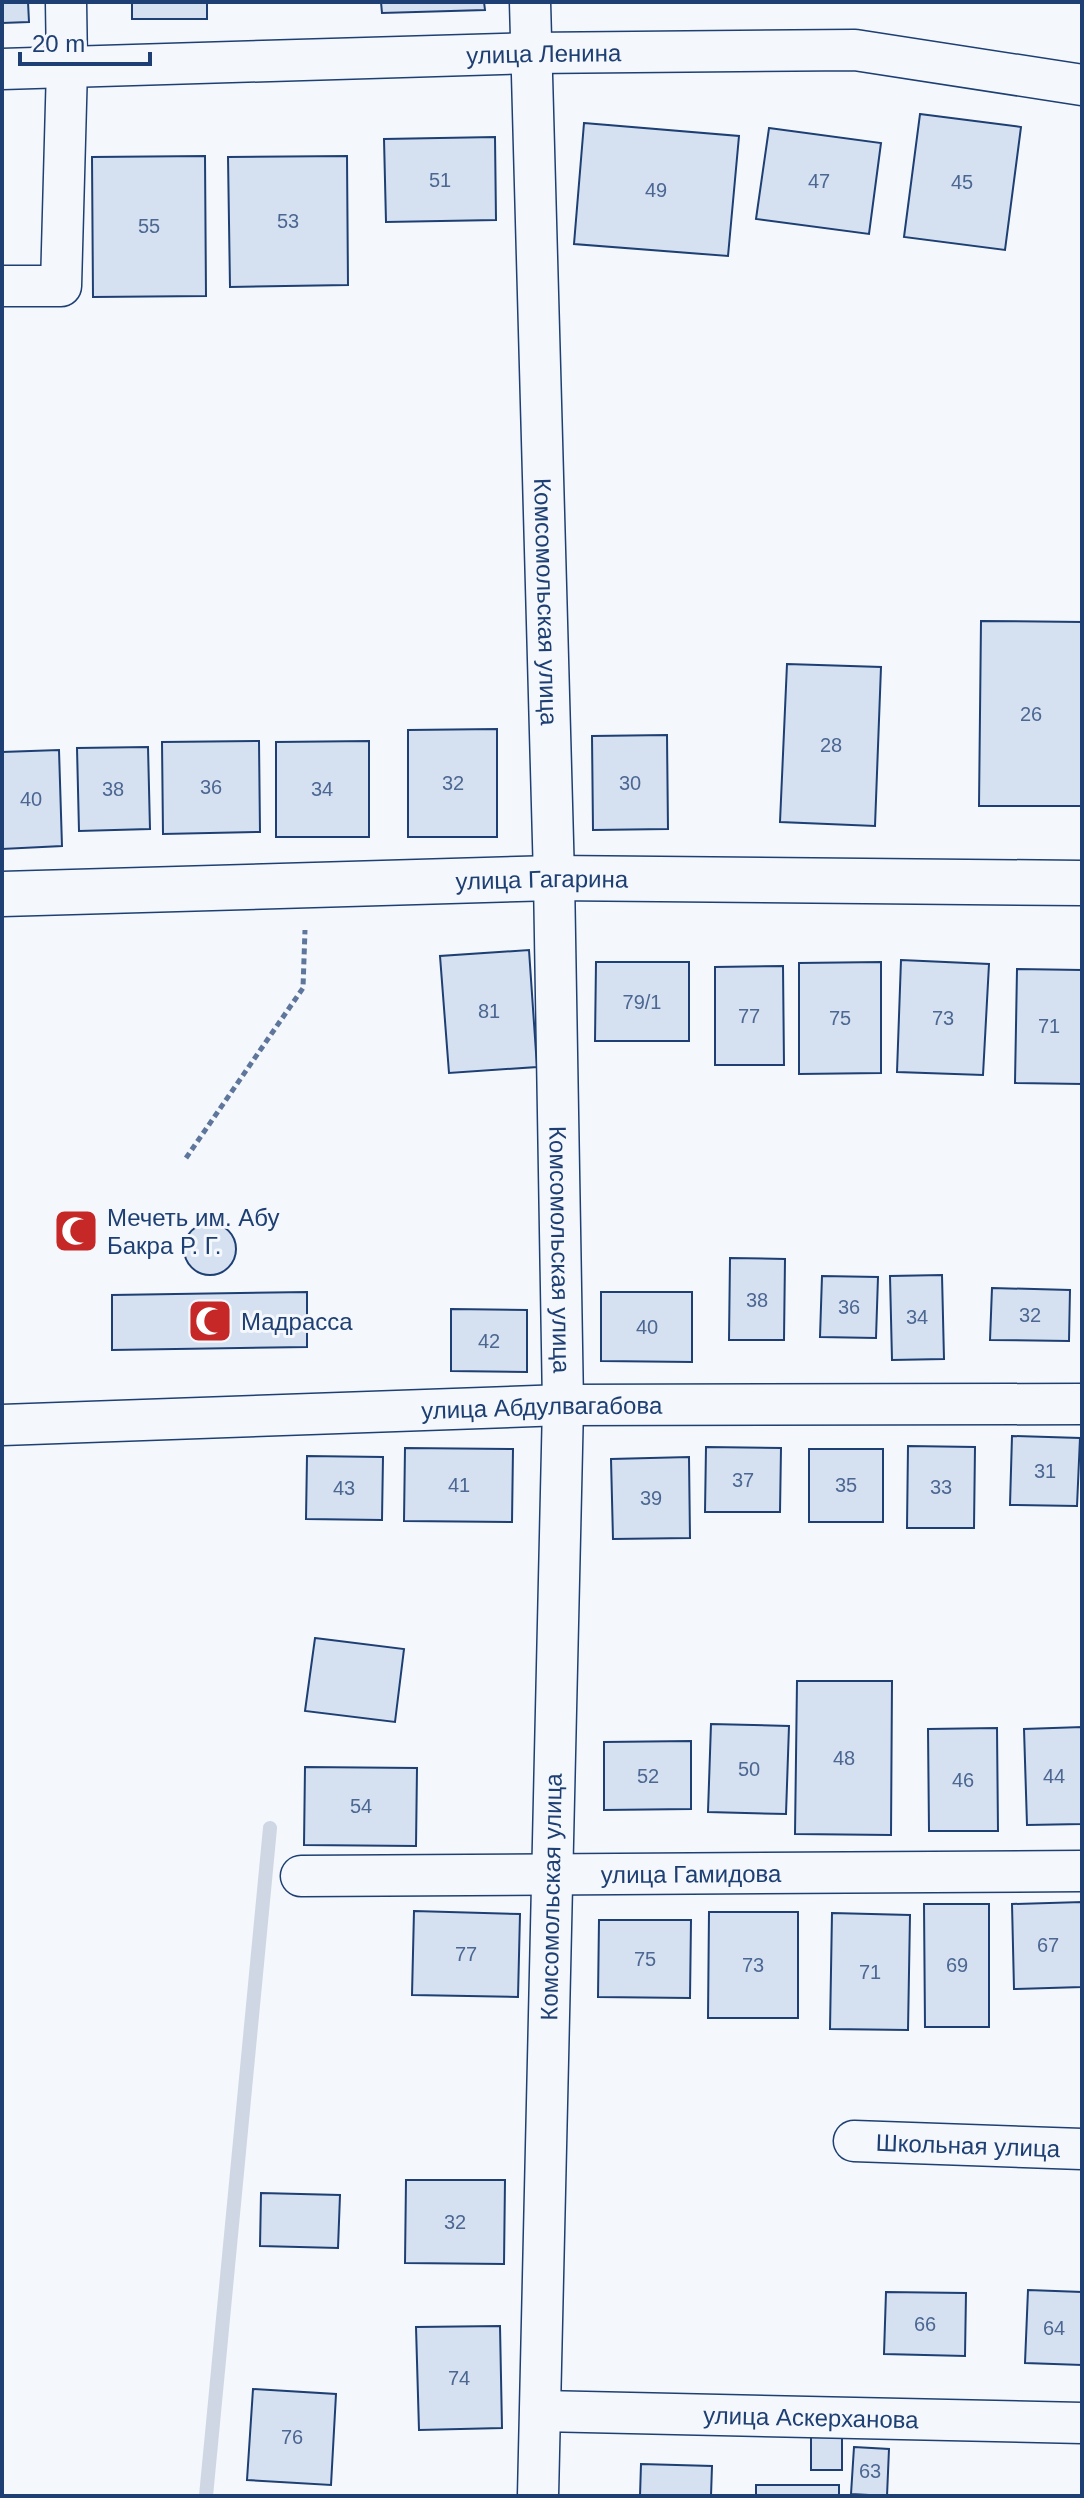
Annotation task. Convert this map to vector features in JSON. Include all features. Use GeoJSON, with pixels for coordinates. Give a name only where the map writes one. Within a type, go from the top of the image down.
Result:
{"type":"FeatureCollection","features":[{"type":"Feature","properties":{"kind":"street"},"geometry":{"type":"LineString","coordinates":[[2,286],[61,286],[66,2]]}},
{"type":"Feature","properties":{"kind":"street","name":"Комсомольская улица"},"geometry":{"type":"LineString","coordinates":[[530,2],[554,878],[563,1405],[538,2496]]}},
{"type":"Feature","properties":{"kind":"street","name":"улица Ленина"},"geometry":{"type":"LineString","coordinates":[[2,69],[531,53],[855,50],[1082,85]]}},
{"type":"Feature","properties":{"kind":"street","name":"улица Гагарина"},"geometry":{"type":"LineString","coordinates":[[2,894],[554,878],[1082,883]]}},
{"type":"Feature","properties":{"kind":"street","name":"улица Абдулвагабова"},"geometry":{"type":"LineString","coordinates":[[2,1425],[563,1405],[1082,1404]]}},
{"type":"Feature","properties":{"kind":"street","name":"улица Гамидова"},"geometry":{"type":"LineString","coordinates":[[301,1876],[1082,1871]]}},
{"type":"Feature","properties":{"kind":"street","name":"Школьная улица"},"geometry":{"type":"LineString","coordinates":[[854,2141],[1082,2149]]}},
{"type":"Feature","properties":{"kind":"street","name":"улица Аскерханова"},"geometry":{"type":"LineString","coordinates":[[541,2411],[1082,2423]]}},
{"type":"Feature","properties":{"kind":"path"},"geometry":{"type":"LineString","coordinates":[[186,1158],[303,988],[306,885]]}},
{"type":"Feature","properties":{"kind":"building"},"geometry":{"type":"Polygon","coordinates":[[[2,2],[28,2],[29,22],[2,23],[2,2]]]}},
{"type":"Feature","properties":{"kind":"building"},"geometry":{"type":"Polygon","coordinates":[[[132,2],[207,2],[207,19],[132,19],[132,2]]]}},
{"type":"Feature","properties":{"kind":"building"},"geometry":{"type":"Polygon","coordinates":[[[381,2],[484,2],[485,10],[382,13],[381,2]]]}},
{"type":"Feature","properties":{"kind":"building"},"geometry":{"type":"Polygon","coordinates":[[[920,114],[1021,127],[1005,250],[904,237],[920,114]]]}},
{"type":"Feature","properties":{"kind":"building"},"geometry":{"type":"Polygon","coordinates":[[[584,123],[739,136],[728,256],[574,244],[584,123]]]}},
{"type":"Feature","properties":{"kind":"building"},"geometry":{"type":"Polygon","coordinates":[[[769,128],[881,143],[869,234],[756,219],[769,128]]]}},
{"type":"Feature","properties":{"kind":"building"},"geometry":{"type":"Polygon","coordinates":[[[495,137],[496,220],[386,222],[384,139],[495,137]]]}},
{"type":"Feature","properties":{"kind":"building"},"geometry":{"type":"Polygon","coordinates":[[[205,156],[206,296],[93,297],[92,157],[205,156]]]}},
{"type":"Feature","properties":{"kind":"building"},"geometry":{"type":"Polygon","coordinates":[[[347,156],[348,285],[230,287],[228,157],[347,156]]]}},
{"type":"Feature","properties":{"kind":"building"},"geometry":{"type":"Polygon","coordinates":[[[981,621],[1082,622],[1082,806],[979,806],[981,621]]]}},
{"type":"Feature","properties":{"kind":"building"},"geometry":{"type":"Polygon","coordinates":[[[787,664],[881,667],[875,826],[780,822],[787,664]]]}},
{"type":"Feature","properties":{"kind":"building"},"geometry":{"type":"Polygon","coordinates":[[[497,729],[497,837],[408,837],[408,730],[497,729]]]}},
{"type":"Feature","properties":{"kind":"building"},"geometry":{"type":"Polygon","coordinates":[[[667,735],[668,829],[593,830],[592,736],[667,735]]]}},
{"type":"Feature","properties":{"kind":"building"},"geometry":{"type":"Polygon","coordinates":[[[259,741],[260,832],[163,834],[162,742],[259,741]]]}},
{"type":"Feature","properties":{"kind":"building"},"geometry":{"type":"Polygon","coordinates":[[[369,741],[369,837],[276,837],[276,742],[369,741]]]}},
{"type":"Feature","properties":{"kind":"building"},"geometry":{"type":"Polygon","coordinates":[[[148,747],[150,829],[79,831],[77,748],[148,747]]]}},
{"type":"Feature","properties":{"kind":"building"},"geometry":{"type":"Polygon","coordinates":[[[59,750],[62,846],[2,849],[2,752],[59,750]]]}},
{"type":"Feature","properties":{"kind":"building"},"geometry":{"type":"Polygon","coordinates":[[[529,950],[537,1067],[449,1073],[440,956],[529,950]]]}},
{"type":"Feature","properties":{"kind":"building"},"geometry":{"type":"Polygon","coordinates":[[[901,960],[989,964],[983,1075],[897,1072],[901,960]]]}},
{"type":"Feature","properties":{"kind":"building"},"geometry":{"type":"Polygon","coordinates":[[[596,962],[689,962],[689,1041],[595,1041],[596,962]]]}},
{"type":"Feature","properties":{"kind":"building"},"geometry":{"type":"Polygon","coordinates":[[[881,962],[881,1073],[799,1074],[799,963],[881,962]]]}},
{"type":"Feature","properties":{"kind":"building"},"geometry":{"type":"Polygon","coordinates":[[[783,966],[784,1065],[715,1065],[715,967],[783,966]]]}},
{"type":"Feature","properties":{"kind":"building"},"geometry":{"type":"Polygon","coordinates":[[[1017,969],[1082,970],[1082,1084],[1015,1083],[1017,969]]]}},
{"type":"Feature","properties":{"kind":"building"},"geometry":{"type":"Polygon","coordinates":[[[210,1223],[228,1231],[236,1249],[228,1267],[210,1275],[192,1267],[184,1249],[192,1231],[210,1223]]]}},
{"type":"Feature","properties":{"kind":"building"},"geometry":{"type":"Polygon","coordinates":[[[730,1258],[785,1259],[784,1340],[729,1340],[730,1258]]]}},
{"type":"Feature","properties":{"kind":"building"},"geometry":{"type":"Polygon","coordinates":[[[942,1275],[944,1359],[892,1360],[890,1276],[942,1275]]]}},
{"type":"Feature","properties":{"kind":"building"},"geometry":{"type":"Polygon","coordinates":[[[822,1276],[878,1277],[876,1338],[820,1337],[822,1276]]]}},
{"type":"Feature","properties":{"kind":"building"},"geometry":{"type":"Polygon","coordinates":[[[992,1288],[1070,1290],[1069,1341],[990,1340],[992,1288]]]}},
{"type":"Feature","properties":{"kind":"building","name":"Мадрасса"},"geometry":{"type":"Polygon","coordinates":[[[307,1292],[307,1347],[112,1350],[112,1295],[307,1292]]]}},
{"type":"Feature","properties":{"kind":"building"},"geometry":{"type":"Polygon","coordinates":[[[601,1292],[692,1292],[692,1362],[601,1361],[601,1292]]]}},
{"type":"Feature","properties":{"kind":"building"},"geometry":{"type":"Polygon","coordinates":[[[451,1309],[527,1310],[527,1372],[451,1371],[451,1309]]]}},
{"type":"Feature","properties":{"kind":"building"},"geometry":{"type":"Polygon","coordinates":[[[1012,1436],[1080,1438],[1077,1506],[1010,1505],[1012,1436]]]}},
{"type":"Feature","properties":{"kind":"building"},"geometry":{"type":"Polygon","coordinates":[[[908,1446],[975,1447],[974,1528],[907,1528],[908,1446]]]}},
{"type":"Feature","properties":{"kind":"building"},"geometry":{"type":"Polygon","coordinates":[[[706,1447],[781,1448],[780,1512],[705,1512],[706,1447]]]}},
{"type":"Feature","properties":{"kind":"building"},"geometry":{"type":"Polygon","coordinates":[[[405,1448],[513,1449],[512,1522],[404,1521],[405,1448]]]}},
{"type":"Feature","properties":{"kind":"building"},"geometry":{"type":"Polygon","coordinates":[[[809,1449],[883,1449],[883,1522],[809,1522],[809,1449]]]}},
{"type":"Feature","properties":{"kind":"building"},"geometry":{"type":"Polygon","coordinates":[[[307,1456],[383,1457],[382,1520],[306,1519],[307,1456]]]}},
{"type":"Feature","properties":{"kind":"building"},"geometry":{"type":"Polygon","coordinates":[[[689,1457],[690,1538],[613,1539],[611,1459],[689,1457]]]}},
{"type":"Feature","properties":{"kind":"building"},"geometry":{"type":"Polygon","coordinates":[[[315,1638],[404,1649],[395,1722],[305,1711],[315,1638]]]}},
{"type":"Feature","properties":{"kind":"building"},"geometry":{"type":"Polygon","coordinates":[[[797,1681],[892,1681],[891,1835],[795,1834],[797,1681]]]}},
{"type":"Feature","properties":{"kind":"building"},"geometry":{"type":"Polygon","coordinates":[[[711,1724],[789,1726],[786,1814],[708,1812],[711,1724]]]}},
{"type":"Feature","properties":{"kind":"building"},"geometry":{"type":"Polygon","coordinates":[[[1082,1727],[1082,1824],[1027,1825],[1024,1729],[1082,1727]]]}},
{"type":"Feature","properties":{"kind":"building"},"geometry":{"type":"Polygon","coordinates":[[[997,1728],[998,1831],[929,1831],[928,1729],[997,1728]]]}},
{"type":"Feature","properties":{"kind":"building"},"geometry":{"type":"Polygon","coordinates":[[[691,1741],[691,1809],[604,1810],[604,1742],[691,1741]]]}},
{"type":"Feature","properties":{"kind":"building"},"geometry":{"type":"Polygon","coordinates":[[[305,1767],[417,1768],[416,1846],[304,1845],[305,1767]]]}},
{"type":"Feature","properties":{"kind":"building"},"geometry":{"type":"Polygon","coordinates":[[[1082,1902],[1082,1987],[1014,1989],[1012,1904],[1082,1902]]]}},
{"type":"Feature","properties":{"kind":"building"},"geometry":{"type":"Polygon","coordinates":[[[924,1904],[989,1904],[989,2027],[925,2027],[924,1904]]]}},
{"type":"Feature","properties":{"kind":"building"},"geometry":{"type":"Polygon","coordinates":[[[414,1911],[520,1914],[518,1997],[412,1995],[414,1911]]]}},
{"type":"Feature","properties":{"kind":"building"},"geometry":{"type":"Polygon","coordinates":[[[709,1912],[798,1912],[798,2018],[708,2018],[709,1912]]]}},
{"type":"Feature","properties":{"kind":"building"},"geometry":{"type":"Polygon","coordinates":[[[832,1913],[910,1915],[908,2030],[830,2029],[832,1913]]]}},
{"type":"Feature","properties":{"kind":"building"},"geometry":{"type":"Polygon","coordinates":[[[599,1920],[691,1920],[690,1998],[598,1997],[599,1920]]]}},
{"type":"Feature","properties":{"kind":"building"},"geometry":{"type":"Polygon","coordinates":[[[406,2180],[505,2180],[504,2264],[405,2263],[406,2180]]]}},
{"type":"Feature","properties":{"kind":"building"},"geometry":{"type":"Polygon","coordinates":[[[261,2193],[340,2195],[338,2248],[260,2246],[261,2193]]]}},
{"type":"Feature","properties":{"kind":"building"},"geometry":{"type":"Polygon","coordinates":[[[1028,2290],[1082,2292],[1082,2365],[1025,2363],[1028,2290]]]}},
{"type":"Feature","properties":{"kind":"building"},"geometry":{"type":"Polygon","coordinates":[[[886,2292],[966,2293],[965,2356],[884,2354],[886,2292]]]}},
{"type":"Feature","properties":{"kind":"building"},"geometry":{"type":"Polygon","coordinates":[[[500,2326],[502,2428],[419,2430],[416,2327],[500,2326]]]}},
{"type":"Feature","properties":{"kind":"building"},"geometry":{"type":"Polygon","coordinates":[[[253,2389],[336,2394],[331,2485],[247,2480],[253,2389]]]}},
{"type":"Feature","properties":{"kind":"building"},"geometry":{"type":"Polygon","coordinates":[[[811,2435],[842,2436],[842,2470],[811,2470],[811,2435]]]}},
{"type":"Feature","properties":{"kind":"building"},"geometry":{"type":"Polygon","coordinates":[[[854,2447],[889,2449],[887,2496],[851,2494],[854,2447]]]}},
{"type":"Feature","properties":{"kind":"building"},"geometry":{"type":"Polygon","coordinates":[[[641,2464],[712,2466],[711,2496],[640,2496],[641,2464]]]}},
{"type":"Feature","properties":{"kind":"building"},"geometry":{"type":"Polygon","coordinates":[[[756,2485],[839,2485],[839,2496],[756,2496],[756,2485]]]}},
{"type":"Feature","properties":{"kind":"waterway"},"geometry":{"type":"LineString","coordinates":[[206,2496],[270,1828]]}},
{"type":"Feature","properties":{"kind":"place","name":"Мечеть им. Абу Бакра Р. Г."},"geometry":{"type":"Point","coordinates":[76,1231]}},
{"type":"Feature","properties":{"kind":"place","name":"Мадрасса"},"geometry":{"type":"Point","coordinates":[210,1321]}}]}
